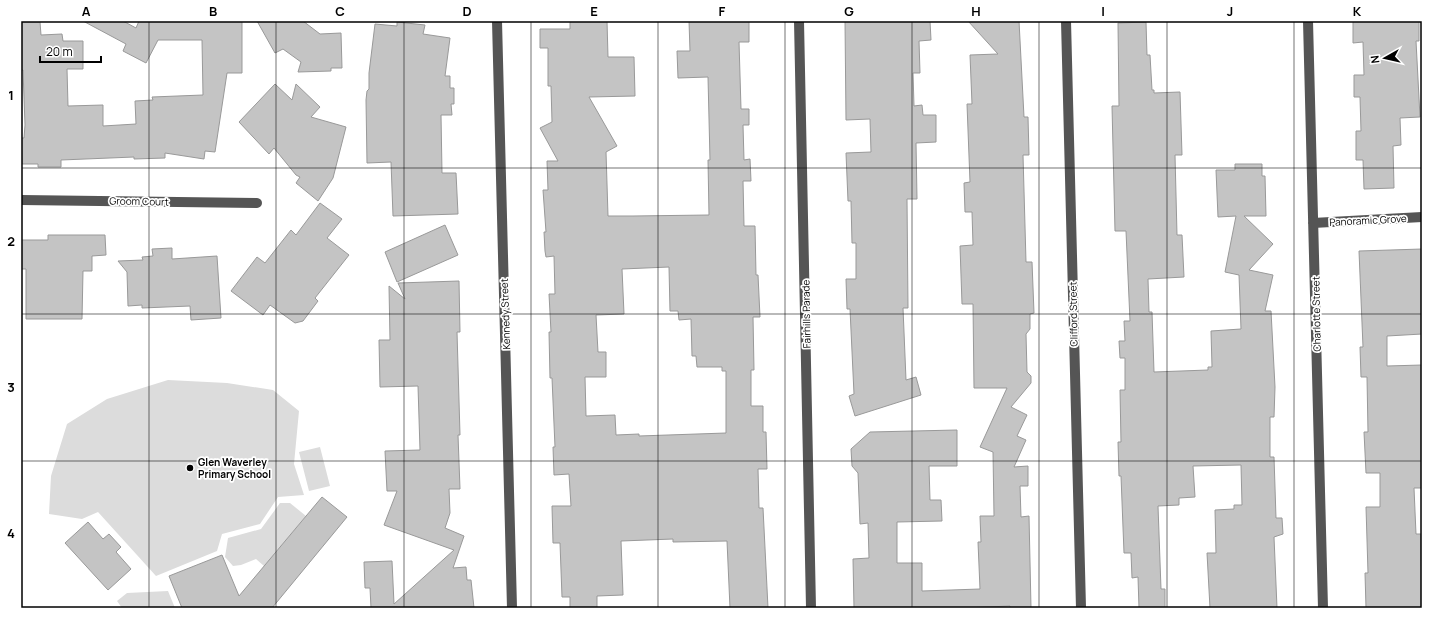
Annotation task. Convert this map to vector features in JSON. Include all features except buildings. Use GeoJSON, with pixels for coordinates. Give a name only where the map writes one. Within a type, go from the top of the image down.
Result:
{"type":"FeatureCollection","features":[{"type":"Feature","properties":{"kind":"street","name":"Kennedy Street"},"geometry":{"type":"LineString","coordinates":[[497,21],[512,608]]}},
{"type":"Feature","properties":{"kind":"street","name":"Fairhills Parade"},"geometry":{"type":"LineString","coordinates":[[800,21],[811,608]]}},
{"type":"Feature","properties":{"kind":"street","name":"Clifford Street"},"geometry":{"type":"LineString","coordinates":[[1066,21],[1081,608]]}},
{"type":"Feature","properties":{"kind":"street","name":"Charlotte Street"},"geometry":{"type":"LineString","coordinates":[[1308,21],[1323,608]]}},
{"type":"Feature","properties":{"kind":"street","name":"Groom Court"},"geometry":{"type":"LineString","coordinates":[[21,200],[257,203]]}},
{"type":"Feature","properties":{"kind":"street","name":"Panoramic Grove"},"geometry":{"type":"LineString","coordinates":[[1313,223],[1422,218]]}},
{"type":"Feature","properties":{"kind":"shaded area"},"geometry":{"type":"Polygon","coordinates":[[[168,380],[227,383],[273,390],[299,411],[294,464],[304,495],[278,497],[260,524],[222,534],[217,551],[156,576],[98,512],[82,519],[49,514],[51,476],[67,424],[107,399],[168,380]]]}},
{"type":"Feature","properties":{"kind":"shaded area"},"geometry":{"type":"Polygon","coordinates":[[[320,447],[330,486],[309,491],[299,452],[320,447]]]}},
{"type":"Feature","properties":{"kind":"shaded area"},"geometry":{"type":"Polygon","coordinates":[[[280,503],[290,503],[306,516],[264,566],[256,559],[241,565],[233,566],[225,557],[228,538],[261,529],[280,503]]]}},
{"type":"Feature","properties":{"kind":"shaded area"},"geometry":{"type":"Polygon","coordinates":[[[168,591],[175,608],[122,608],[117,601],[127,593],[168,591]]]}},
{"type":"Feature","properties":{"kind":"place","name":"Glen Waverley Primary School"},"geometry":{"type":"Point","coordinates":[190,468]}}]}
